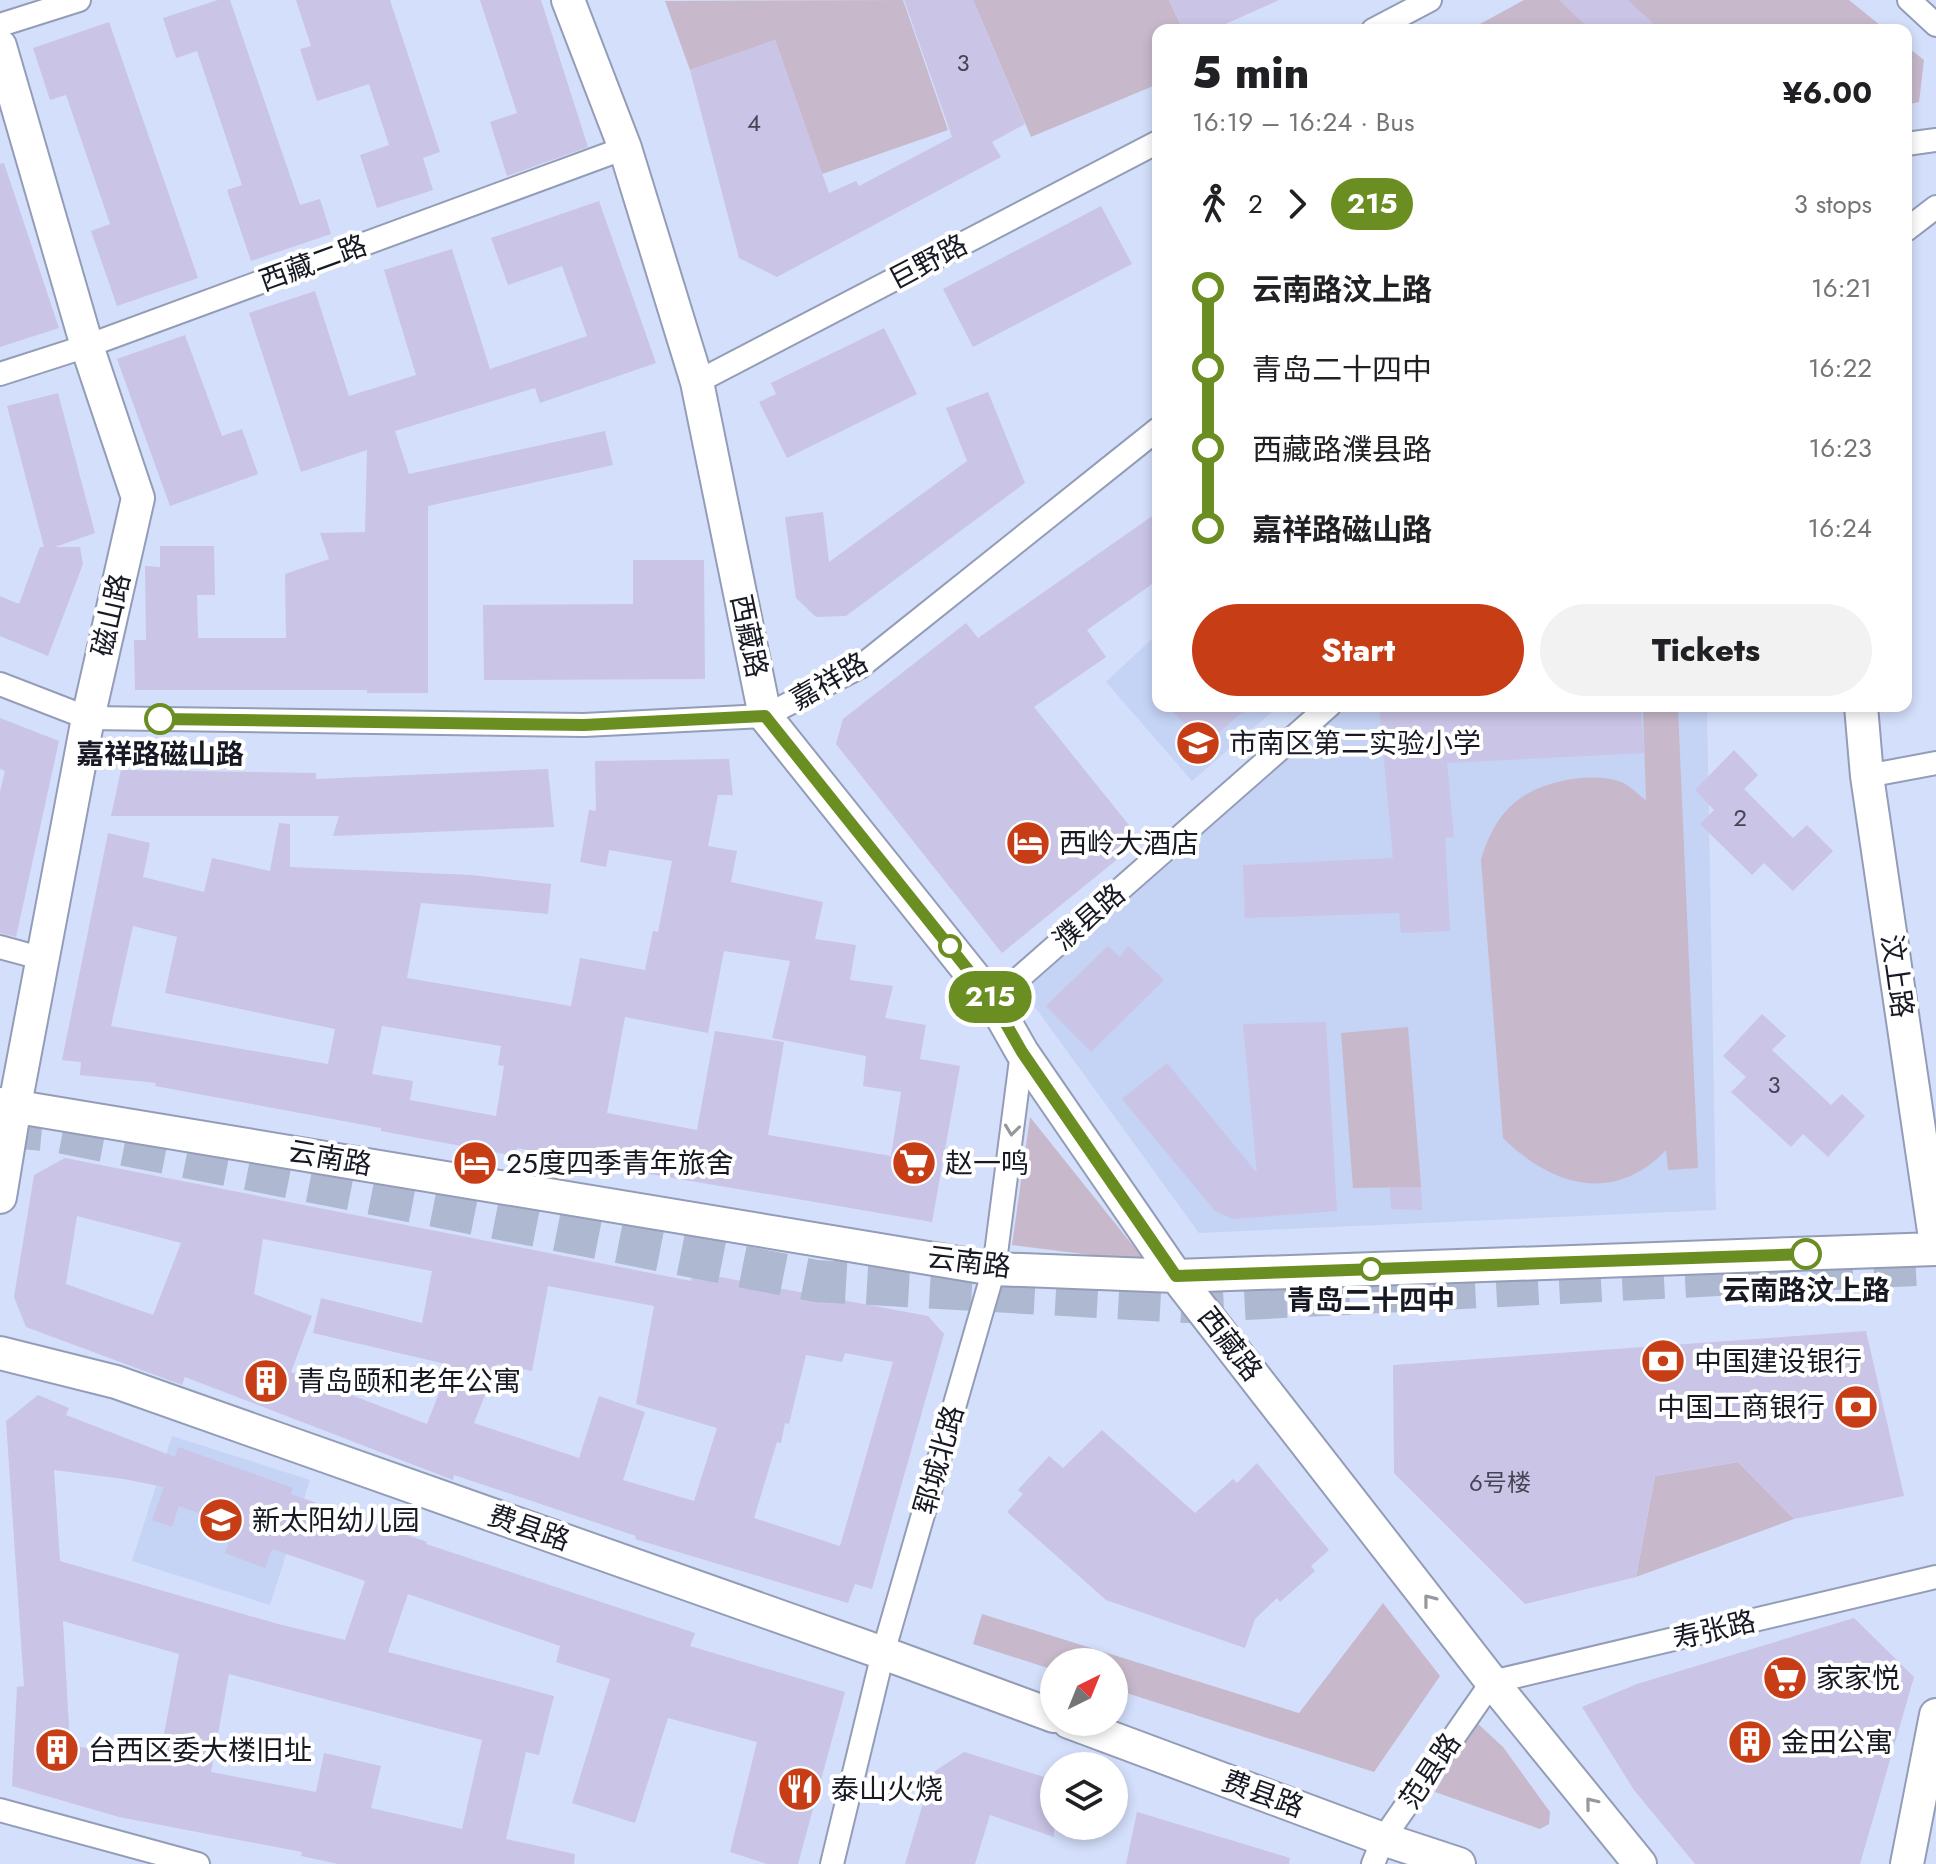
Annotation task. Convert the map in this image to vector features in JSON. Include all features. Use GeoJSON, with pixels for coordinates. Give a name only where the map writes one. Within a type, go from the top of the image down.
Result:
{"type":"FeatureCollection","features":[{"type":"Feature","properties":{"kind":"street"},"geometry":{"type":"LineString","coordinates":[[0,25],[79,0]]}},
{"type":"Feature","properties":{"kind":"street","name":"西藏路"},"geometry":{"type":"LineString","coordinates":[[568,0],[625,148],[697,382],[765,716],[993,1001],[1022,1052],[1176,1276],[1492,1682],[1640,1864]]}},
{"type":"Feature","properties":{"kind":"street"},"geometry":{"type":"LineString","coordinates":[[1384,24],[1430,0]]}},
{"type":"Feature","properties":{"kind":"street"},"geometry":{"type":"LineString","coordinates":[[1909,0],[1936,25]]}},
{"type":"Feature","properties":{"kind":"street","name":"磁山路"},"geometry":{"type":"LineString","coordinates":[[0,46],[87,346],[138,498],[88,718],[44,959],[7,1104],[0,1197]]}},
{"type":"Feature","properties":{"kind":"street"},"geometry":{"type":"LineString","coordinates":[[1912,143],[1936,140]]}},
{"type":"Feature","properties":{"kind":"street","name":"巨野路"},"geometry":{"type":"LineString","coordinates":[[697,382],[1152,145]]}},
{"type":"Feature","properties":{"kind":"street","name":"西藏二路"},"geometry":{"type":"LineString","coordinates":[[0,374],[87,346],[625,148]]}},
{"type":"Feature","properties":{"kind":"street"},"geometry":{"type":"LineString","coordinates":[[1912,225],[1936,207]]}},
{"type":"Feature","properties":{"kind":"street","name":"嘉祥路"},"geometry":{"type":"LineString","coordinates":[[88,718],[584,725],[765,716],[860,667],[1152,434]]}},
{"type":"Feature","properties":{"kind":"street"},"geometry":{"type":"LineString","coordinates":[[0,684],[88,718]]}},
{"type":"Feature","properties":{"kind":"street","name":"濮县路"},"geometry":{"type":"LineString","coordinates":[[993,1001],[1322,712]]}},
{"type":"Feature","properties":{"kind":"street","name":"汶上路"},"geometry":{"type":"LineString","coordinates":[[1862,712],[1867,776],[1936,1247]]}},
{"type":"Feature","properties":{"kind":"street"},"geometry":{"type":"LineString","coordinates":[[1867,776],[1936,763]]}},
{"type":"Feature","properties":{"kind":"street"},"geometry":{"type":"LineString","coordinates":[[0,947],[44,959]]}},
{"type":"Feature","properties":{"kind":"street","name":"郓城北路"},"geometry":{"type":"LineString","coordinates":[[832,1864],[883,1653],[994,1269],[1022,1052]]}},
{"type":"Feature","properties":{"kind":"street","name":"云南路"},"geometry":{"type":"LineString","coordinates":[[7,1104],[994,1269],[1176,1276],[1936,1247]]}},
{"type":"Feature","properties":{"kind":"street","name":"费县路"},"geometry":{"type":"LineString","coordinates":[[0,1353],[116,1382],[1040,1711]]}},
{"type":"Feature","properties":{"kind":"street","name":"寿张路"},"geometry":{"type":"LineString","coordinates":[[1492,1682],[1936,1577]]}},
{"type":"Feature","properties":{"kind":"street","name":"范县路"},"geometry":{"type":"LineString","coordinates":[[1378,1852],[1492,1682]]}},
{"type":"Feature","properties":{"kind":"street"},"geometry":{"type":"LineString","coordinates":[[1907,1864],[1928,1798],[1936,1715]]}},
{"type":"Feature","properties":{"kind":"street","name":"费县路"},"geometry":{"type":"LineString","coordinates":[[1102,1736],[1378,1852],[1459,1864]]}},
{"type":"Feature","properties":{"kind":"street"},"geometry":{"type":"LineString","coordinates":[[0,1810],[198,1864]]}},
{"type":"Feature","properties":{"kind":"shaded area"},"geometry":{"type":"Polygon","coordinates":[[[903,0],[948,130],[822,174],[775,40],[690,70],[665,1],[903,0]]]}},
{"type":"Feature","properties":{"kind":"shaded area"},"geometry":{"type":"Polygon","coordinates":[[[973,0],[1169,0],[1180,24],[1152,24],[1152,87],[1031,137],[973,0]]]}},
{"type":"Feature","properties":{"kind":"shaded area"},"geometry":{"type":"Polygon","coordinates":[[[1524,0],[1849,0],[1879,24],[1480,24],[1524,0]]]}},
{"type":"Feature","properties":{"kind":"shaded area"},"geometry":{"type":"Polygon","coordinates":[[[1912,51],[1924,60],[1919,102],[1912,104],[1912,51]]]}},
{"type":"Feature","properties":{"kind":"shaded area","name":"市南区第二实验小学"},"geometry":{"type":"Polygon","coordinates":[[[1152,639],[1152,712],[1272,712],[1192,781],[1106,682],[1152,639]]]}},
{"type":"Feature","properties":{"kind":"shaded area","name":"青岛二十四中"},"geometry":{"type":"Polygon","coordinates":[[[1331,712],[1707,712],[1716,1210],[1199,1233],[1019,985],[1331,712]]]}},
{"type":"Feature","properties":{"kind":"shaded area"},"geometry":{"type":"Polygon","coordinates":[[[1643,712],[1678,712],[1698,1168],[1668,1170],[1666,1150],[1646,1167],[1625,1178],[1604,1183],[1583,1183],[1541,1168],[1503,1138],[1481,860],[1501,817],[1522,797],[1549,784],[1579,778],[1608,779],[1624,783],[1646,800],[1643,712]]]}},
{"type":"Feature","properties":{"kind":"shaded area"},"geometry":{"type":"Polygon","coordinates":[[[1408,1027],[1421,1187],[1353,1188],[1341,1033],[1408,1027]]]}},
{"type":"Feature","properties":{"kind":"shaded area"},"geometry":{"type":"Polygon","coordinates":[[[1030,1117],[1146,1262],[1012,1245],[1030,1117]]]}},
{"type":"Feature","properties":{"kind":"shaded area","name":"新太阳幼儿园"},"geometry":{"type":"Polygon","coordinates":[[[172,1436],[310,1480],[270,1605],[132,1561],[172,1436]]]}},
{"type":"Feature","properties":{"kind":"shaded area"},"geometry":{"type":"Polygon","coordinates":[[[1738,1462],[1794,1519],[1636,1577],[1655,1476],[1738,1462]]]}},
{"type":"Feature","properties":{"kind":"shaded area"},"geometry":{"type":"Polygon","coordinates":[[[1383,1603],[1440,1676],[1374,1772],[1128,1693],[1128,1660],[1299,1713],[1383,1603]]]}},
{"type":"Feature","properties":{"kind":"shaded area"},"geometry":{"type":"Polygon","coordinates":[[[982,1614],[1091,1648],[1040,1648],[1040,1666],[973,1644],[982,1614]]]}},
{"type":"Feature","properties":{"kind":"shaded area"},"geometry":{"type":"Polygon","coordinates":[[[1475,1721],[1503,1747],[1550,1812],[1549,1824],[1540,1829],[1435,1792],[1475,1721]]]}},
{"type":"Feature","properties":{"kind":"building"},"geometry":{"type":"Polygon","coordinates":[[[218,0],[230,0],[300,205],[320,199],[331,234],[251,261],[227,190],[242,185],[197,51],[176,58],[163,18],[218,0]]]}},
{"type":"Feature","properties":{"kind":"building"},"geometry":{"type":"Polygon","coordinates":[[[296,0],[390,0],[440,152],[423,158],[433,190],[377,208],[360,155],[389,145],[369,84],[317,101],[300,49],[311,46],[296,0]]]}},
{"type":"Feature","properties":{"kind":"building"},"geometry":{"type":"Polygon","coordinates":[[[480,0],[541,0],[588,147],[507,176],[490,122],[517,113],[480,0]]]}},
{"type":"Feature","properties":{"kind":"building"},"geometry":{"type":"Polygon","coordinates":[[[904,0],[973,0],[1025,124],[992,142],[1001,157],[777,277],[739,258],[690,70],[775,40],[829,193],[856,181],[859,186],[952,137],[904,0]]]}},
{"type":"Feature","properties":{"kind":"building"},"geometry":{"type":"Polygon","coordinates":[[[1169,0],[1279,0],[1225,24],[1180,24],[1169,0]]]}},
{"type":"Feature","properties":{"kind":"building"},"geometry":{"type":"Polygon","coordinates":[[[1559,0],[1628,0],[1654,24],[1584,24],[1559,0]]]}},
{"type":"Feature","properties":{"kind":"building"},"geometry":{"type":"Polygon","coordinates":[[[109,22],[198,278],[117,306],[91,231],[110,224],[66,95],[50,100],[33,48],[109,22]]]}},
{"type":"Feature","properties":{"kind":"building"},"geometry":{"type":"Polygon","coordinates":[[[4,163],[59,328],[0,347],[0,164],[4,163]]]}},
{"type":"Feature","properties":{"kind":"building"},"geometry":{"type":"Polygon","coordinates":[[[599,201],[656,363],[540,403],[535,388],[395,431],[409,474],[605,431],[613,465],[428,506],[428,693],[135,690],[134,640],[146,640],[145,566],[160,567],[160,546],[214,546],[215,595],[197,595],[198,638],[286,638],[285,574],[329,559],[320,533],[365,532],[367,450],[301,472],[249,313],[315,291],[349,396],[416,375],[384,270],[452,249],[490,369],[587,336],[562,266],[508,285],[491,238],[599,201]]]}},
{"type":"Feature","properties":{"kind":"building"},"geometry":{"type":"Polygon","coordinates":[[[1101,206],[1132,264],[973,347],[943,289],[1101,206]]]}},
{"type":"Feature","properties":{"kind":"building"},"geometry":{"type":"Polygon","coordinates":[[[884,328],[917,394],[787,458],[759,402],[776,394],[771,383],[884,328]]]}},
{"type":"Feature","properties":{"kind":"building"},"geometry":{"type":"Polygon","coordinates":[[[185,335],[222,436],[242,429],[258,474],[170,506],[117,359],[185,335]]]}},
{"type":"Feature","properties":{"kind":"building"},"geometry":{"type":"Polygon","coordinates":[[[988,392],[1025,483],[846,616],[816,617],[796,598],[785,517],[823,512],[829,562],[967,461],[946,408],[988,392]]]}},
{"type":"Feature","properties":{"kind":"building"},"geometry":{"type":"Polygon","coordinates":[[[58,393],[95,533],[55,547],[80,547],[83,564],[48,656],[0,636],[0,596],[19,604],[40,547],[44,547],[7,406],[58,393]]]}},
{"type":"Feature","properties":{"kind":"building"},"geometry":{"type":"Polygon","coordinates":[[[1152,516],[1152,584],[1087,630],[1106,657],[1034,707],[1141,840],[1002,953],[836,744],[843,719],[966,623],[978,638],[1152,516]]]}},
{"type":"Feature","properties":{"kind":"building"},"geometry":{"type":"Polygon","coordinates":[[[633,560],[704,560],[705,679],[484,680],[483,605],[633,604],[633,560]]]}},
{"type":"Feature","properties":{"kind":"building"},"geometry":{"type":"Polygon","coordinates":[[[1173,712],[1242,712],[1206,744],[1173,712]]]}},
{"type":"Feature","properties":{"kind":"building"},"geometry":{"type":"Polygon","coordinates":[[[1380,712],[1641,712],[1645,753],[1447,763],[1454,837],[1445,838],[1450,931],[1401,933],[1399,913],[1245,918],[1243,865],[1393,858],[1380,712]]]}},
{"type":"Feature","properties":{"kind":"building"},"geometry":{"type":"Polygon","coordinates":[[[0,718],[59,741],[16,937],[0,933],[0,792],[5,771],[0,769],[0,718]]]}},
{"type":"Feature","properties":{"kind":"building"},"geometry":{"type":"Polygon","coordinates":[[[1734,750],[1758,775],[1744,789],[1793,838],[1807,825],[1833,851],[1793,891],[1764,863],[1752,875],[1700,824],[1714,810],[1695,790],[1734,750]]]}},
{"type":"Feature","properties":{"kind":"building"},"geometry":{"type":"Polygon","coordinates":[[[729,759],[733,795],[718,795],[708,846],[737,851],[731,882],[823,902],[815,939],[856,945],[850,980],[893,986],[885,1018],[926,1025],[920,1059],[960,1066],[932,1222],[517,1148],[516,1156],[155,1086],[156,1083],[80,1075],[81,1062],[62,1060],[108,833],[150,843],[143,877],[204,892],[212,858],[270,871],[279,823],[290,824],[290,867],[471,875],[551,884],[548,914],[421,903],[407,978],[571,1006],[580,958],[645,970],[653,931],[658,932],[672,861],[609,850],[606,867],[580,862],[589,810],[596,811],[595,761],[729,759]],[[133,926],[111,1026],[328,1064],[335,1029],[165,993],[177,937],[133,926]],[[724,951],[708,1033],[625,1017],[607,1113],[697,1130],[715,1031],[784,1042],[768,1135],[891,1156],[901,1092],[863,1086],[866,1056],[772,1038],[790,961],[724,951]],[[382,1026],[372,1074],[413,1081],[410,1100],[496,1116],[504,1066],[498,1065],[501,1046],[382,1026]]]}},
{"type":"Feature","properties":{"kind":"building"},"geometry":{"type":"Polygon","coordinates":[[[548,769],[554,827],[333,836],[339,816],[111,816],[121,770],[316,773],[316,779],[548,769]]]}},
{"type":"Feature","properties":{"kind":"building"},"geometry":{"type":"Polygon","coordinates":[[[1108,946],[1120,957],[1128,946],[1164,980],[1091,1052],[1046,1006],[1108,946]]]}},
{"type":"Feature","properties":{"kind":"building"},"geometry":{"type":"Polygon","coordinates":[[[1762,1014],[1786,1036],[1772,1050],[1831,1105],[1842,1094],[1865,1116],[1828,1157],[1803,1134],[1791,1147],[1731,1092],[1746,1077],[1723,1056],[1762,1014]]]}},
{"type":"Feature","properties":{"kind":"building"},"geometry":{"type":"Polygon","coordinates":[[[1326,1022],[1337,1211],[1232,1219],[1215,1211],[1122,1099],[1167,1063],[1257,1173],[1243,1024],[1326,1022]]]}},
{"type":"Feature","properties":{"kind":"building"},"geometry":{"type":"Polygon","coordinates":[[[65,1158],[691,1281],[693,1272],[928,1316],[944,1334],[872,1589],[855,1584],[848,1603],[635,1539],[636,1536],[454,1475],[453,1480],[185,1377],[182,1385],[26,1327],[14,1297],[34,1175],[65,1158]],[[77,1216],[66,1284],[153,1315],[181,1243],[77,1216]],[[263,1239],[254,1294],[312,1316],[291,1372],[427,1424],[450,1365],[313,1333],[321,1298],[422,1323],[432,1271],[263,1239]],[[548,1286],[532,1371],[497,1364],[474,1423],[579,1458],[599,1396],[645,1412],[623,1480],[694,1501],[717,1428],[636,1404],[654,1306],[548,1286]],[[845,1353],[842,1362],[806,1355],[789,1424],[785,1423],[781,1443],[777,1442],[754,1518],[840,1546],[893,1362],[845,1353]]]}},
{"type":"Feature","properties":{"kind":"building"},"geometry":{"type":"Polygon","coordinates":[[[1421,1187],[1422,1210],[1391,1209],[1390,1188],[1421,1187]]]}},
{"type":"Feature","properties":{"kind":"building"},"geometry":{"type":"Polygon","coordinates":[[[1866,1331],[1904,1496],[1794,1519],[1738,1462],[1655,1476],[1636,1577],[1525,1604],[1394,1473],[1393,1365],[1866,1331]]]}},
{"type":"Feature","properties":{"kind":"building"},"geometry":{"type":"Polygon","coordinates":[[[38,1395],[69,1408],[66,1415],[175,1457],[178,1447],[293,1488],[291,1494],[426,1544],[695,1633],[690,1646],[845,1692],[798,1864],[767,1864],[730,1852],[757,1742],[668,1718],[635,1823],[572,1803],[610,1679],[556,1662],[560,1646],[408,1594],[388,1652],[554,1696],[539,1755],[526,1752],[506,1839],[575,1854],[574,1864],[338,1864],[301,1856],[302,1852],[119,1817],[12,1786],[17,1687],[24,1686],[6,1421],[38,1395]],[[54,1470],[60,1561],[278,1624],[345,1640],[365,1581],[272,1549],[265,1568],[225,1553],[234,1526],[179,1506],[172,1527],[152,1520],[164,1487],[54,1470]],[[63,1621],[70,1745],[159,1761],[179,1654],[63,1621]],[[229,1674],[211,1772],[316,1792],[324,1753],[381,1766],[371,1808],[462,1829],[482,1740],[229,1674]]]}},
{"type":"Feature","properties":{"kind":"building"},"geometry":{"type":"Polygon","coordinates":[[[1102,1430],[1195,1513],[1233,1479],[1237,1483],[1257,1463],[1329,1550],[1311,1566],[1315,1571],[1280,1602],[1277,1598],[1255,1619],[1245,1648],[1106,1600],[1007,1512],[1023,1494],[1018,1490],[1049,1456],[1063,1468],[1102,1430]]]}},
{"type":"Feature","properties":{"kind":"building","name":"金田公寓"},"geometry":{"type":"Polygon","coordinates":[[[1854,1618],[1914,1677],[1860,1864],[1695,1864],[1634,1790],[1582,1707],[1637,1684],[1854,1618]]]}},
{"type":"Feature","properties":{"kind":"building"},"geometry":{"type":"Polygon","coordinates":[[[964,1752],[1040,1776],[1040,1832],[990,1815],[975,1864],[905,1864],[932,1773],[964,1752]]]}},
{"type":"Feature","properties":{"kind":"building"},"geometry":{"type":"Polygon","coordinates":[[[1137,1812],[1290,1858],[1289,1864],[1126,1864],[1137,1812]]]}},
{"type":"Feature","properties":{"kind":"tunnel"},"geometry":{"type":"LineString","coordinates":[[0,1126],[54,1131],[816,1281],[1186,1302],[1934,1264]]}},
{"type":"Feature","properties":{"kind":"bus line","name":"215"},"geometry":{"type":"LineString","coordinates":[[160,719],[584,725],[765,716],[993,1001],[1022,1052],[1176,1276],[1806,1254]]}},
{"type":"Feature","properties":{"kind":"place","name":"嘉祥路磁山路"},"geometry":{"type":"Point","coordinates":[160,719]}},
{"type":"Feature","properties":{"kind":"place","name":"市南区第二实验小学"},"geometry":{"type":"Point","coordinates":[1198,743]}},
{"type":"Feature","properties":{"kind":"place","name":"西岭大酒店"},"geometry":{"type":"Point","coordinates":[1028,843]}},
{"type":"Feature","properties":{"kind":"place","name":"25度四季青年旅舍"},"geometry":{"type":"Point","coordinates":[475,1163]}},
{"type":"Feature","properties":{"kind":"place","name":"赵一鸣"},"geometry":{"type":"Point","coordinates":[914,1163]}},
{"type":"Feature","properties":{"kind":"place","name":"云南路汶上路"},"geometry":{"type":"Point","coordinates":[1806,1254]}},
{"type":"Feature","properties":{"kind":"place","name":"青岛二十四中"},"geometry":{"type":"Point","coordinates":[1371,1269]}},
{"type":"Feature","properties":{"kind":"place","name":"中国建设银行"},"geometry":{"type":"Point","coordinates":[1663,1361]}},
{"type":"Feature","properties":{"kind":"place","name":"青岛颐和老年公寓"},"geometry":{"type":"Point","coordinates":[266,1381]}},
{"type":"Feature","properties":{"kind":"place","name":"中国工商银行"},"geometry":{"type":"Point","coordinates":[1856,1407]}},
{"type":"Feature","properties":{"kind":"place","name":"新太阳幼儿园"},"geometry":{"type":"Point","coordinates":[221,1520]}},
{"type":"Feature","properties":{"kind":"place","name":"家家悦"},"geometry":{"type":"Point","coordinates":[1785,1678]}},
{"type":"Feature","properties":{"kind":"place","name":"金田公寓"},"geometry":{"type":"Point","coordinates":[1750,1742]}},
{"type":"Feature","properties":{"kind":"place","name":"台西区委大楼旧址"},"geometry":{"type":"Point","coordinates":[57,1750]}},
{"type":"Feature","properties":{"kind":"place","name":"泰山火烧"},"geometry":{"type":"Point","coordinates":[800,1789]}}]}
